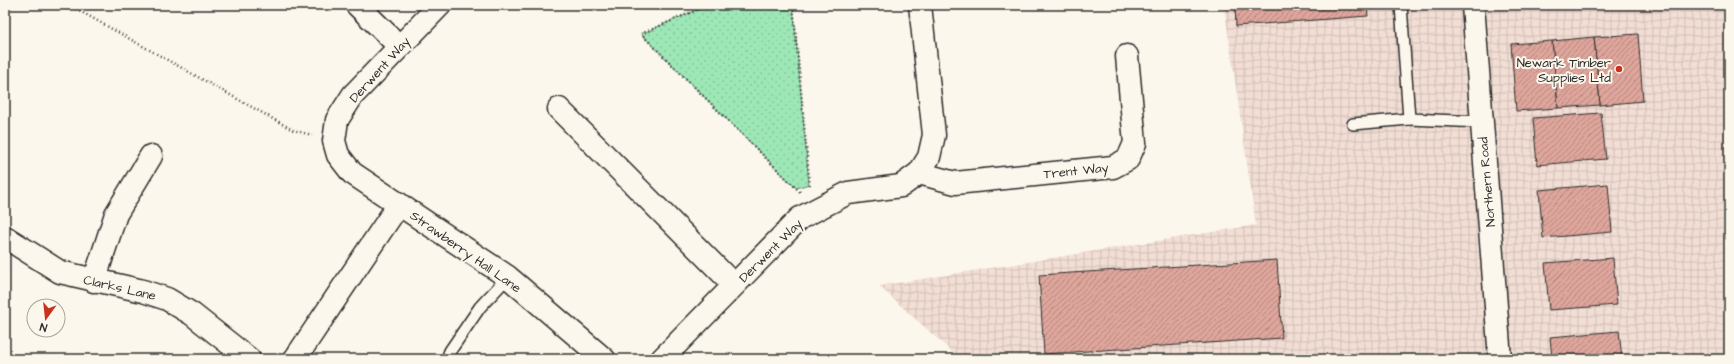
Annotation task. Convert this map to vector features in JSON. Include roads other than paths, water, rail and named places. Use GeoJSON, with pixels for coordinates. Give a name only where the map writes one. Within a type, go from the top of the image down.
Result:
{"type":"FeatureCollection","features":[{"type":"Feature","properties":{"kind":"street"},"geometry":{"type":"LineString","coordinates":[[357,5],[399,46]]}},
{"type":"Feature","properties":{"kind":"street","name":"Derwent Way"},"geometry":{"type":"LineString","coordinates":[[334,141],[337,120],[353,95],[440,5]]}},
{"type":"Feature","properties":{"kind":"street","name":"Derwent Way"},"geometry":{"type":"LineString","coordinates":[[662,359],[800,218],[848,193],[901,186],[919,173],[929,157],[934,135],[920,5]]}},
{"type":"Feature","properties":{"kind":"street","name":"Northern Road"},"geometry":{"type":"LineString","coordinates":[[1473,5],[1500,359]]}},
{"type":"Feature","properties":{"kind":"street","name":"Trent Way"},"geometry":{"type":"LineString","coordinates":[[919,173],[955,183],[1113,167],[1128,159],[1135,143],[1127,56]]}},
{"type":"Feature","properties":{"kind":"street"},"geometry":{"type":"LineString","coordinates":[[559,109],[734,285]]}},
{"type":"Feature","properties":{"kind":"street","name":"Strawberry Hall Lane"},"geometry":{"type":"LineString","coordinates":[[334,141],[338,155],[352,173],[508,277],[604,359]]}},
{"type":"Feature","properties":{"kind":"street"},"geometry":{"type":"LineString","coordinates":[[94,281],[116,214],[150,156]]}},
{"type":"Feature","properties":{"kind":"street"},"geometry":{"type":"LineString","coordinates":[[295,359],[399,204]]}},
{"type":"Feature","properties":{"kind":"street","name":"Clarks Lane"},"geometry":{"type":"LineString","coordinates":[[5,237],[60,272],[143,291],[168,299],[192,314],[249,359]]}},
{"type":"Feature","properties":{"kind":"lane"},"geometry":{"type":"LineString","coordinates":[[1401,5],[1409,119]]}},
{"type":"Feature","properties":{"kind":"lane"},"geometry":{"type":"LineString","coordinates":[[1353,124],[1409,119],[1482,122]]}},
{"type":"Feature","properties":{"kind":"lane"},"geometry":{"type":"LineString","coordinates":[[447,359],[450,351],[480,307],[508,277]]}},
{"type":"Feature","properties":{"kind":"place","name":"Newark Timber Supplies Ltd"},"geometry":{"type":"Point","coordinates":[1619,69]}}]}
